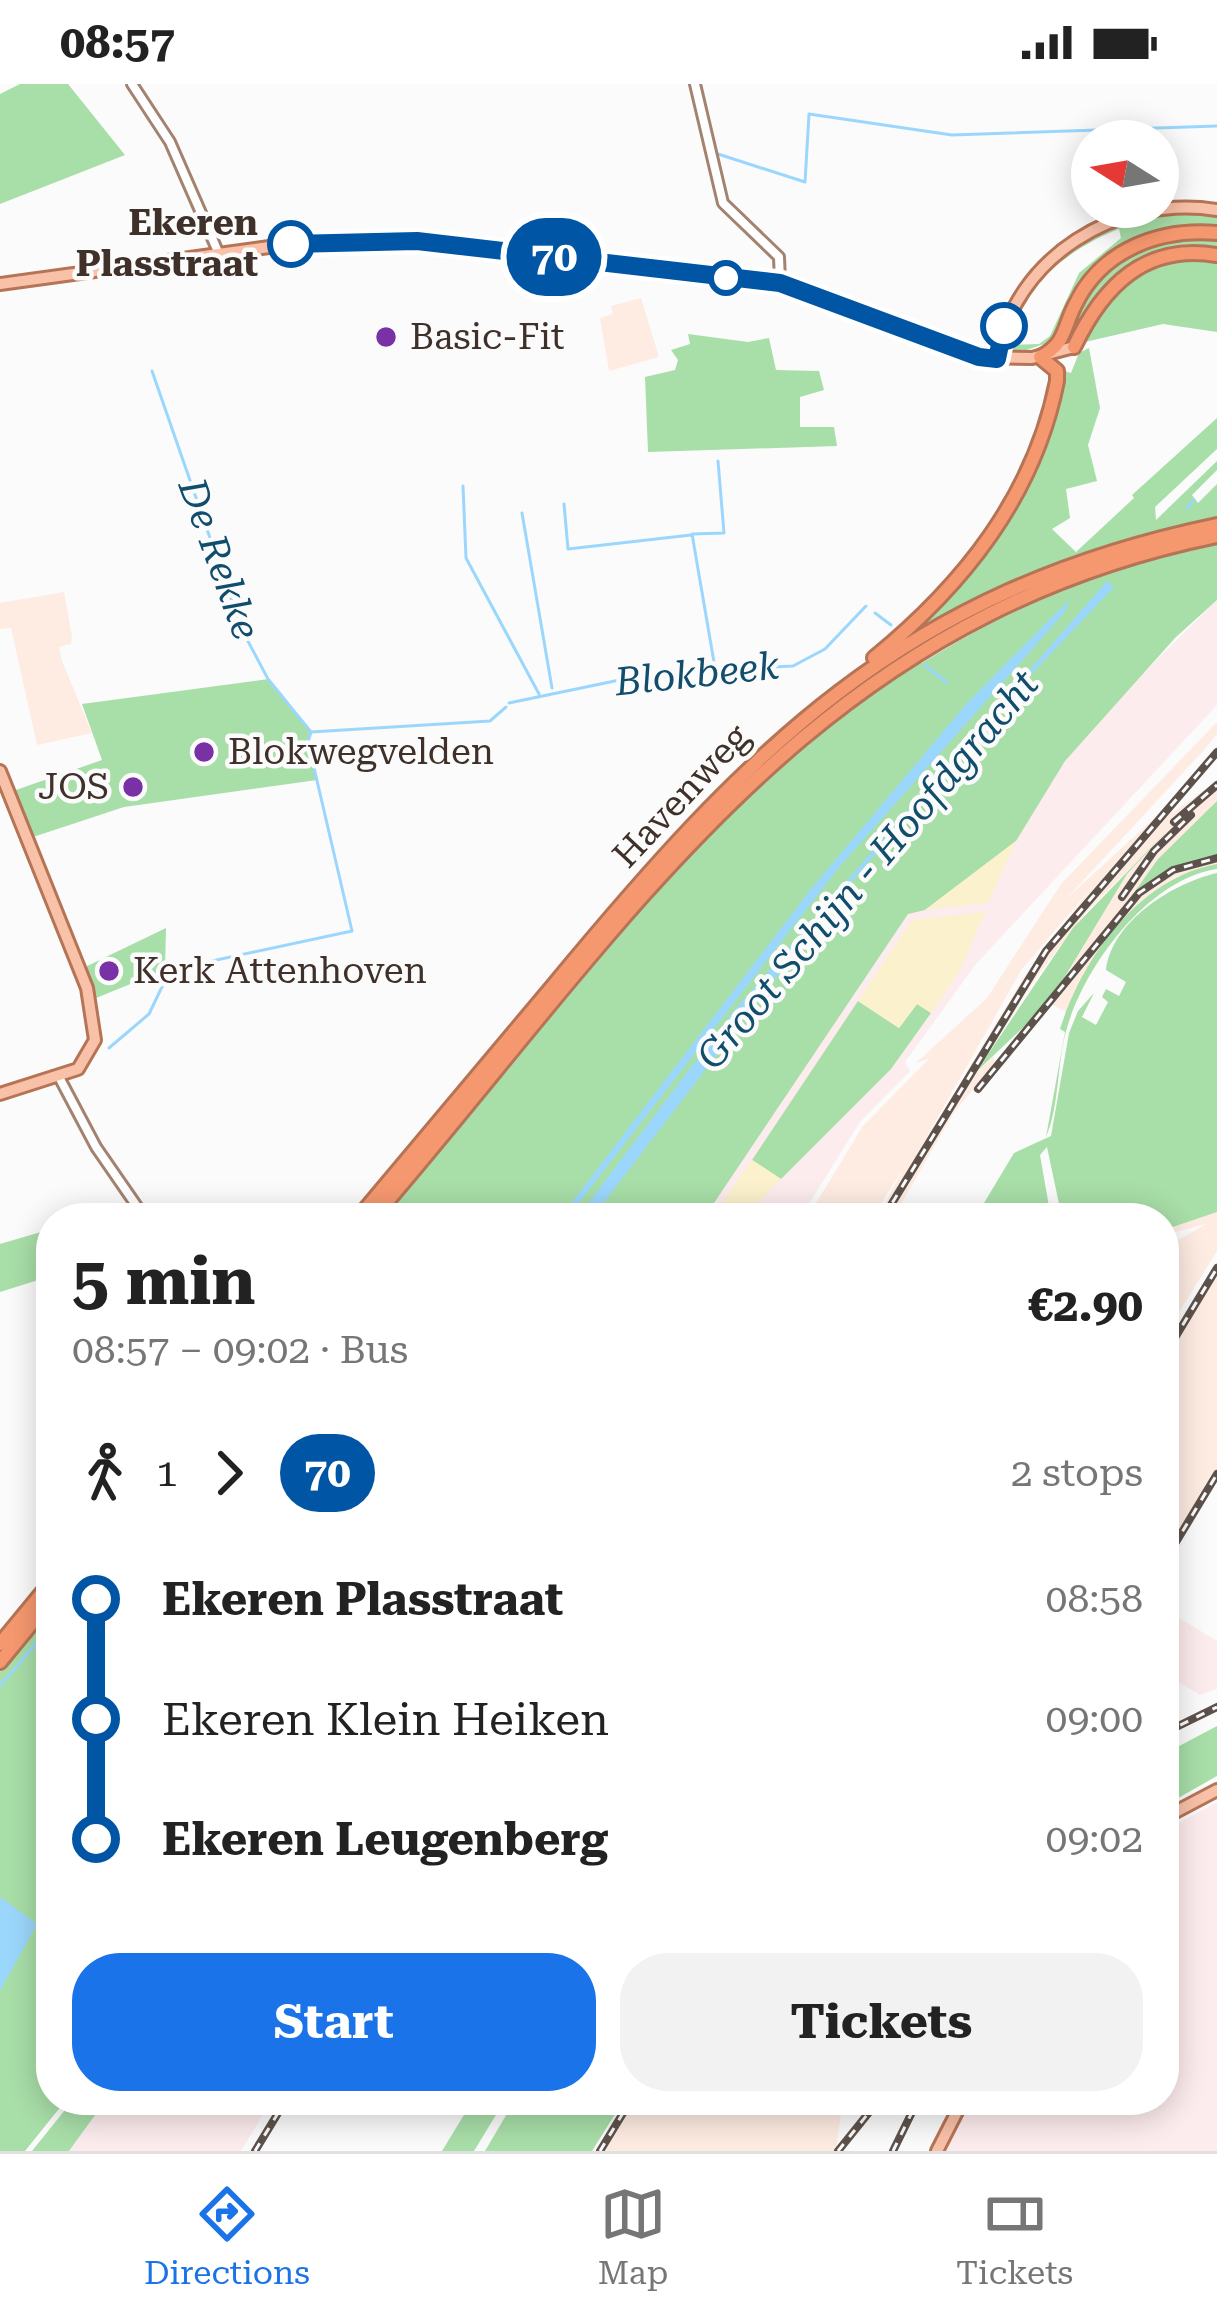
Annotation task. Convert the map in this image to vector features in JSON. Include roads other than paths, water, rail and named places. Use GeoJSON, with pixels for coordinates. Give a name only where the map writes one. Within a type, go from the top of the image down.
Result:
{"type":"FeatureCollection","features":[{"type":"Feature","properties":{"kind":"highway"},"geometry":{"type":"LineString","coordinates":[[790,727],[933,607],[995,530],[1028,472],[1054,395],[1057,371],[1040,357],[1063,341],[1084,288],[1109,261],[1144,241],[1176,233],[1217,233]]}},
{"type":"Feature","properties":{"kind":"highway"},"geometry":{"type":"LineString","coordinates":[[1075,346],[1101,296],[1137,267],[1174,254],[1217,255]]}},
{"type":"Feature","properties":{"kind":"highway"},"geometry":{"type":"LineString","coordinates":[[1075,346],[1069,334],[1084,288]]}},
{"type":"Feature","properties":{"kind":"highway","name":"Havenweg"},"geometry":{"type":"LineString","coordinates":[[371,1203],[679,835],[790,727],[894,653],[983,603],[1115,549],[1217,525]]}},
{"type":"Feature","properties":{"kind":"highway","name":"Havenweg"},"geometry":{"type":"LineString","coordinates":[[387,1203],[688,845],[802,734],[919,651],[988,615],[1118,560],[1217,536]]}},
{"type":"Feature","properties":{"kind":"highway"},"geometry":{"type":"LineString","coordinates":[[0,1644],[36,1600]]}},
{"type":"Feature","properties":{"kind":"highway"},"geometry":{"type":"LineString","coordinates":[[0,1662],[36,1618]]}},
{"type":"Feature","properties":{"kind":"main road"},"geometry":{"type":"LineString","coordinates":[[997,359],[1020,293],[1080,237],[1144,211],[1217,210]]}},
{"type":"Feature","properties":{"kind":"main road"},"geometry":{"type":"LineString","coordinates":[[0,284],[298,244],[417,241],[780,283],[958,352],[997,359],[1040,357],[1075,346]]}},
{"type":"Feature","properties":{"kind":"main road"},"geometry":{"type":"LineString","coordinates":[[0,771],[90,997],[94,1040],[81,1066],[0,1094]]}},
{"type":"Feature","properties":{"kind":"main road"},"geometry":{"type":"LineString","coordinates":[[1179,1810],[1217,1790]]}},
{"type":"Feature","properties":{"kind":"main road"},"geometry":{"type":"LineString","coordinates":[[937,2151],[955,2115]]}},
{"type":"Feature","properties":{"kind":"street"},"geometry":{"type":"LineString","coordinates":[[133,84],[170,142],[219,254]]}},
{"type":"Feature","properties":{"kind":"street"},"geometry":{"type":"LineString","coordinates":[[695,84],[723,202],[779,257],[780,283]]}},
{"type":"Feature","properties":{"kind":"street"},"geometry":{"type":"LineString","coordinates":[[59,1077],[97,1147],[136,1203]]}},
{"type":"Feature","properties":{"kind":"water"},"geometry":{"type":"Polygon","coordinates":[[[1107,581],[1114,587],[1009,698],[829,908],[603,1203],[588,1203],[732,1013],[1107,581]]]}},
{"type":"Feature","properties":{"kind":"water"},"geometry":{"type":"Polygon","coordinates":[[[1070,599],[1064,613],[840,866],[579,1203],[571,1203],[811,889],[968,702],[1070,599]]]}},
{"type":"Feature","properties":{"kind":"water"},"geometry":{"type":"Polygon","coordinates":[[[0,1897],[36,1926],[0,1991],[0,1897]]]}},
{"type":"Feature","properties":{"kind":"waterway"},"geometry":{"type":"LineString","coordinates":[[718,154],[805,182],[809,114],[952,135],[1217,126]]}},
{"type":"Feature","properties":{"kind":"waterway","name":"De Rekke"},"geometry":{"type":"LineString","coordinates":[[152,371],[242,630],[268,679],[311,732]]}},
{"type":"Feature","properties":{"kind":"waterway"},"geometry":{"type":"LineString","coordinates":[[715,668],[692,534],[724,533],[718,461]]}},
{"type":"Feature","properties":{"kind":"waterway"},"geometry":{"type":"LineString","coordinates":[[463,486],[466,558],[539,694]]}},
{"type":"Feature","properties":{"kind":"waterway"},"geometry":{"type":"LineString","coordinates":[[1187,508],[1194,500]]}},
{"type":"Feature","properties":{"kind":"waterway"},"geometry":{"type":"LineString","coordinates":[[564,504],[568,549],[691,535]]}},
{"type":"Feature","properties":{"kind":"waterway"},"geometry":{"type":"LineString","coordinates":[[522,513],[552,688]]}},
{"type":"Feature","properties":{"kind":"waterway","name":"Blokbeek"},"geometry":{"type":"LineString","coordinates":[[509,703],[658,672],[793,666],[825,649],[866,606]]}},
{"type":"Feature","properties":{"kind":"waterway","name":"Blokbeek"},"geometry":{"type":"LineString","coordinates":[[875,613],[891,625]]}},
{"type":"Feature","properties":{"kind":"waterway","name":"Blokbeek"},"geometry":{"type":"LineString","coordinates":[[925,665],[947,683]]}},
{"type":"Feature","properties":{"kind":"waterway","name":"Blokbeek"},"geometry":{"type":"LineString","coordinates":[[109,1048],[149,1014],[170,970],[352,931],[308,742],[311,732],[490,721],[506,707]]}},
{"type":"Feature","properties":{"kind":"waterway"},"geometry":{"type":"LineString","coordinates":[[0,1686],[36,1644]]}},
{"type":"Feature","properties":{"kind":"railway"},"geometry":{"type":"LineString","coordinates":[[892,1203],[1046,951],[1217,752]]}},
{"type":"Feature","properties":{"kind":"railway"},"geometry":{"type":"LineString","coordinates":[[1174,822],[1217,785]]}},
{"type":"Feature","properties":{"kind":"railway"},"geometry":{"type":"LineString","coordinates":[[1122,897],[1154,851],[1191,815]]}},
{"type":"Feature","properties":{"kind":"railway"},"geometry":{"type":"LineString","coordinates":[[978,1089],[1139,893],[1173,870],[1217,858]]}},
{"type":"Feature","properties":{"kind":"railway"},"geometry":{"type":"LineString","coordinates":[[1179,1331],[1217,1268]]}},
{"type":"Feature","properties":{"kind":"railway"},"geometry":{"type":"LineString","coordinates":[[1179,1537],[1217,1474]]}},
{"type":"Feature","properties":{"kind":"railway"},"geometry":{"type":"LineString","coordinates":[[1179,1726],[1217,1707]]}},
{"type":"Feature","properties":{"kind":"railway"},"geometry":{"type":"LineString","coordinates":[[255,2151],[277,2115]]}},
{"type":"Feature","properties":{"kind":"railway"},"geometry":{"type":"LineString","coordinates":[[600,2151],[622,2115]]}},
{"type":"Feature","properties":{"kind":"railway"},"geometry":{"type":"LineString","coordinates":[[838,2151],[867,2115]]}},
{"type":"Feature","properties":{"kind":"railway"},"geometry":{"type":"LineString","coordinates":[[893,2151],[911,2115]]}},
{"type":"Feature","properties":{"kind":"place","name":"Ekeren Plasstraat"},"geometry":{"type":"Point","coordinates":[291,244]}},
{"type":"Feature","properties":{"kind":"place","name":"Basic-Fit"},"geometry":{"type":"Point","coordinates":[386,337]}},
{"type":"Feature","properties":{"kind":"place","name":"Blokwegvelden"},"geometry":{"type":"Point","coordinates":[204,752]}},
{"type":"Feature","properties":{"kind":"place","name":"JOS"},"geometry":{"type":"Point","coordinates":[133,787]}},
{"type":"Feature","properties":{"kind":"place","name":"Kerk Attenhoven"},"geometry":{"type":"Point","coordinates":[109,971]}},
{"type":"Feature","properties":{"kind":"water label","name":"Groot Schijn - Hoofdgracht"},"geometry":{"type":"Point","coordinates":[868,870]}}]}
